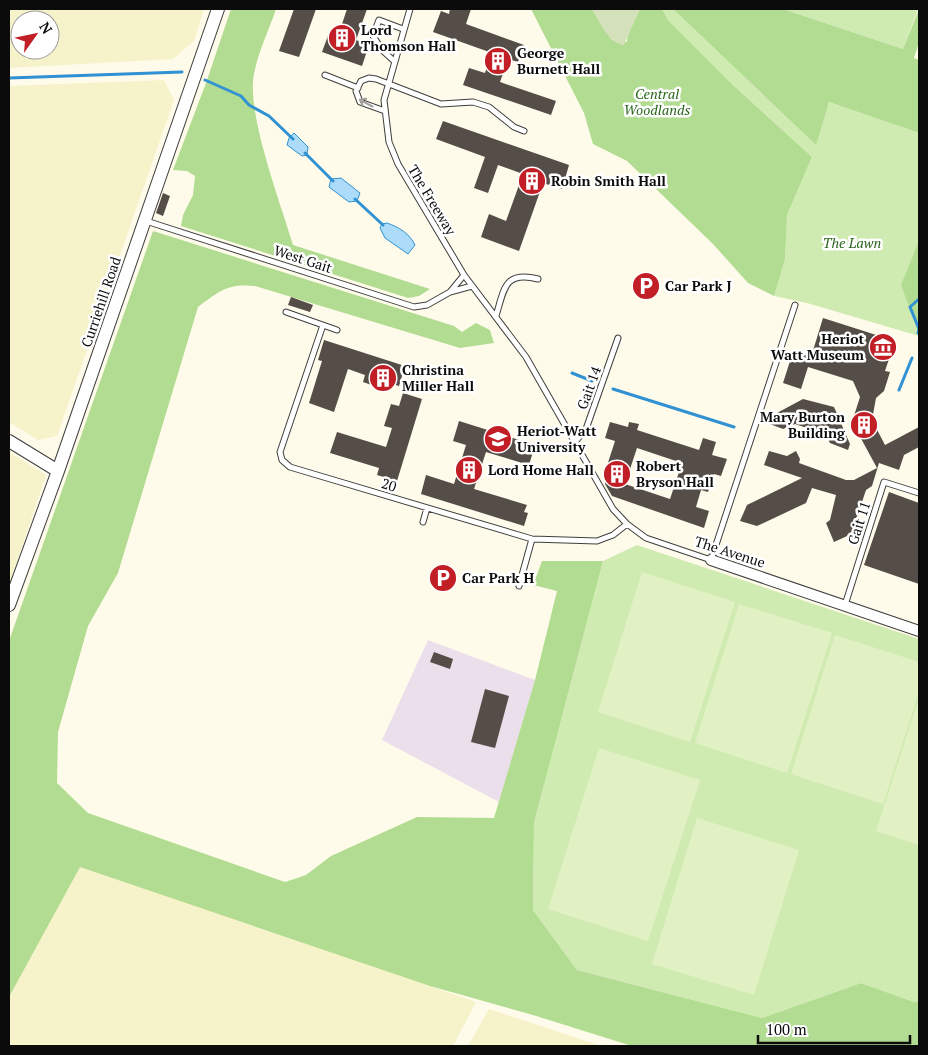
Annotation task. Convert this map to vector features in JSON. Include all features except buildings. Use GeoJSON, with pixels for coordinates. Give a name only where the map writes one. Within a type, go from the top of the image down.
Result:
{"type":"FeatureCollection","features":[{"type":"Feature","properties":{"kind":"street","name":"Curriehill Road"},"geometry":{"type":"LineString","coordinates":[[9,605],[58,471],[218,9]]}},
{"type":"Feature","properties":{"kind":"street"},"geometry":{"type":"LineString","coordinates":[[9,441],[58,471]]}},
{"type":"Feature","properties":{"kind":"street","name":"The Avenue"},"geometry":{"type":"LineString","coordinates":[[711,560],[919,631]]}},
{"type":"Feature","properties":{"kind":"lane"},"geometry":{"type":"LineString","coordinates":[[404,29],[379,20],[373,36],[382,50],[394,61],[404,29],[410,9]]}},
{"type":"Feature","properties":{"kind":"lane","name":"The Freeway"},"geometry":{"type":"LineString","coordinates":[[394,61],[388,83],[385,111],[389,142],[398,164],[464,275],[496,316]]}},
{"type":"Feature","properties":{"kind":"lane"},"geometry":{"type":"LineString","coordinates":[[325,75],[358,88]]}},
{"type":"Feature","properties":{"kind":"lane"},"geometry":{"type":"LineString","coordinates":[[385,111],[360,102],[357,97],[361,81],[369,78],[388,83],[441,104],[473,102],[489,107],[514,127],[524,131]]}},
{"type":"Feature","properties":{"kind":"lane","name":"West Gait"},"geometry":{"type":"LineString","coordinates":[[145,221],[414,307],[427,306],[450,292],[472,286]]}},
{"type":"Feature","properties":{"kind":"lane","name":"West Gait"},"geometry":{"type":"LineString","coordinates":[[450,292],[464,275]]}},
{"type":"Feature","properties":{"kind":"lane"},"geometry":{"type":"LineString","coordinates":[[538,279],[526,276],[512,279],[503,293],[496,316],[526,357],[574,443]]}},
{"type":"Feature","properties":{"kind":"lane"},"geometry":{"type":"LineString","coordinates":[[711,560],[795,305]]}},
{"type":"Feature","properties":{"kind":"lane"},"geometry":{"type":"LineString","coordinates":[[286,312],[337,330]]}},
{"type":"Feature","properties":{"kind":"lane","name":"20"},"geometry":{"type":"LineString","coordinates":[[323,325],[280,452],[282,460],[290,466],[532,539],[597,540],[613,535],[627,524]]}},
{"type":"Feature","properties":{"kind":"lane","name":"Gait 14"},"geometry":{"type":"LineString","coordinates":[[574,443],[586,429],[618,338]]}},
{"type":"Feature","properties":{"kind":"lane","name":"The Avenue"},"geometry":{"type":"LineString","coordinates":[[574,443],[602,493],[627,524],[646,538],[711,560]]}},
{"type":"Feature","properties":{"kind":"lane","name":"Gait 11"},"geometry":{"type":"LineString","coordinates":[[845,605],[884,482],[919,493]]}},
{"type":"Feature","properties":{"kind":"lane"},"geometry":{"type":"LineString","coordinates":[[423,522],[427,508]]}},
{"type":"Feature","properties":{"kind":"lane"},"geometry":{"type":"LineString","coordinates":[[519,586],[532,539]]}},
{"type":"Feature","properties":{"kind":"shaded area"},"geometry":{"type":"Polygon","coordinates":[[[9,9],[204,9],[194,41],[173,59],[9,68],[9,9]]]}},
{"type":"Feature","properties":{"kind":"shaded area"},"geometry":{"type":"Polygon","coordinates":[[[164,80],[174,100],[57,436],[38,440],[9,422],[9,86],[164,80]]]}},
{"type":"Feature","properties":{"kind":"shaded area"},"geometry":{"type":"Polygon","coordinates":[[[9,452],[46,475],[9,585],[9,452]]]}},
{"type":"Feature","properties":{"kind":"shaded area"},"geometry":{"type":"Polygon","coordinates":[[[428,640],[535,680],[499,802],[382,740],[428,640]]]}},
{"type":"Feature","properties":{"kind":"shaded area"},"geometry":{"type":"Polygon","coordinates":[[[80,865],[476,1002],[453,1046],[9,1046],[9,995],[80,865]]]}},
{"type":"Feature","properties":{"kind":"shaded area"},"geometry":{"type":"Polygon","coordinates":[[[489,1009],[601,1046],[468,1046],[489,1009]]]}},
{"type":"Feature","properties":{"kind":"green space"},"geometry":{"type":"Polygon","coordinates":[[[231,9],[276,9],[256,66],[253,91],[255,111],[266,159],[293,245],[430,289],[419,296],[408,298],[181,226],[183,215],[193,195],[195,176],[187,171],[173,170],[206,83],[231,9]]]}},
{"type":"Feature","properties":{"kind":"green space","name":"Central Woodlands"},"geometry":{"type":"Polygon","coordinates":[[[531,9],[592,9],[612,40],[627,42],[628,32],[640,9],[662,9],[668,20],[733,85],[812,157],[787,215],[785,260],[774,296],[748,283],[713,244],[627,161],[593,144],[584,113],[531,9]]]}},
{"type":"Feature","properties":{"kind":"green space"},"geometry":{"type":"Polygon","coordinates":[[[592,9],[640,9],[624,45],[614,41],[609,36],[592,9]]]}},
{"type":"Feature","properties":{"kind":"green space","name":"The Lawn"},"geometry":{"type":"Polygon","coordinates":[[[662,9],[673,9],[815,144],[829,102],[919,133],[919,336],[807,303],[774,296],[785,260],[787,215],[812,157],[733,85],[668,20],[662,9]]]}},
{"type":"Feature","properties":{"kind":"green space"},"geometry":{"type":"Polygon","coordinates":[[[673,9],[783,9],[903,49],[919,9],[919,42],[914,58],[919,60],[919,133],[829,102],[816,145],[673,9]]]}},
{"type":"Feature","properties":{"kind":"green space"},"geometry":{"type":"Polygon","coordinates":[[[783,9],[918,9],[903,49],[783,9]]]}},
{"type":"Feature","properties":{"kind":"green space"},"geometry":{"type":"Polygon","coordinates":[[[153,231],[454,326],[462,332],[476,323],[490,330],[494,343],[460,348],[255,286],[246,285],[224,289],[198,307],[118,573],[88,626],[58,732],[57,783],[88,813],[285,882],[306,875],[331,856],[417,817],[494,818],[535,680],[557,591],[533,585],[542,561],[603,561],[534,823],[533,910],[577,970],[762,1018],[861,983],[914,1002],[919,1001],[919,1046],[632,1046],[533,1015],[430,986],[80,867],[9,997],[9,641],[153,231]]]}},
{"type":"Feature","properties":{"kind":"green space"},"geometry":{"type":"Polygon","coordinates":[[[919,241],[919,333],[901,285],[919,241]]]}},
{"type":"Feature","properties":{"kind":"green space"},"geometry":{"type":"Polygon","coordinates":[[[637,545],[919,639],[919,1001],[914,1002],[861,983],[762,1018],[577,970],[533,910],[534,823],[603,561],[637,545]]]}},
{"type":"Feature","properties":{"kind":"green space"},"geometry":{"type":"Polygon","coordinates":[[[642,572],[735,602],[690,742],[598,712],[642,572]]]}},
{"type":"Feature","properties":{"kind":"green space"},"geometry":{"type":"Polygon","coordinates":[[[739,604],[832,633],[787,773],[695,743],[739,604]]]}},
{"type":"Feature","properties":{"kind":"green space"},"geometry":{"type":"Polygon","coordinates":[[[835,635],[919,662],[919,692],[883,804],[791,774],[835,635]]]}},
{"type":"Feature","properties":{"kind":"green space"},"geometry":{"type":"Polygon","coordinates":[[[919,698],[919,845],[876,831],[919,698]]]}},
{"type":"Feature","properties":{"kind":"green space"},"geometry":{"type":"Polygon","coordinates":[[[599,748],[700,780],[648,941],[548,909],[599,748]]]}},
{"type":"Feature","properties":{"kind":"green space"},"geometry":{"type":"Polygon","coordinates":[[[697,818],[799,850],[754,995],[652,964],[697,818]]]}},
{"type":"Feature","properties":{"kind":"water"},"geometry":{"type":"Polygon","coordinates":[[[294,133],[308,147],[307,155],[302,156],[287,145],[289,138],[294,133]]]}},
{"type":"Feature","properties":{"kind":"water"},"geometry":{"type":"Polygon","coordinates":[[[341,178],[360,193],[357,201],[349,202],[329,187],[331,179],[341,178]]]}},
{"type":"Feature","properties":{"kind":"water"},"geometry":{"type":"Polygon","coordinates":[[[387,223],[404,231],[413,241],[415,245],[408,254],[385,238],[380,228],[382,224],[387,223]]]}},
{"type":"Feature","properties":{"kind":"waterway"},"geometry":{"type":"LineString","coordinates":[[9,78],[182,72]]}},
{"type":"Feature","properties":{"kind":"waterway"},"geometry":{"type":"LineString","coordinates":[[205,80],[241,96],[249,105],[269,116],[293,139]]}},
{"type":"Feature","properties":{"kind":"waterway"},"geometry":{"type":"LineString","coordinates":[[305,153],[333,181]]}},
{"type":"Feature","properties":{"kind":"waterway"},"geometry":{"type":"LineString","coordinates":[[355,199],[383,225]]}},
{"type":"Feature","properties":{"kind":"waterway"},"geometry":{"type":"LineString","coordinates":[[918,333],[919,329],[910,307],[919,299]]}},
{"type":"Feature","properties":{"kind":"waterway"},"geometry":{"type":"LineString","coordinates":[[899,390],[912,358]]}},
{"type":"Feature","properties":{"kind":"waterway"},"geometry":{"type":"LineString","coordinates":[[572,373],[592,381]]}},
{"type":"Feature","properties":{"kind":"waterway"},"geometry":{"type":"LineString","coordinates":[[613,389],[734,427]]}},
{"type":"Feature","properties":{"kind":"place","name":"Lord Thomson Hall"},"geometry":{"type":"Point","coordinates":[342,38]}},
{"type":"Feature","properties":{"kind":"place","name":"George Burnett Hall"},"geometry":{"type":"Point","coordinates":[498,61]}},
{"type":"Feature","properties":{"kind":"place","name":"Robin Smith Hall"},"geometry":{"type":"Point","coordinates":[532,181]}},
{"type":"Feature","properties":{"kind":"place","name":"Car Park J"},"geometry":{"type":"Point","coordinates":[646,286]}},
{"type":"Feature","properties":{"kind":"place","name":"Heriot Watt Museum"},"geometry":{"type":"Point","coordinates":[883,347]}},
{"type":"Feature","properties":{"kind":"place","name":"Christina Miller Hall"},"geometry":{"type":"Point","coordinates":[383,378]}},
{"type":"Feature","properties":{"kind":"place","name":"Mary Burton Building"},"geometry":{"type":"Point","coordinates":[864,425]}},
{"type":"Feature","properties":{"kind":"place","name":"Heriot-Watt University"},"geometry":{"type":"Point","coordinates":[498,439]}},
{"type":"Feature","properties":{"kind":"place","name":"Lord Home Hall"},"geometry":{"type":"Point","coordinates":[469,470]}},
{"type":"Feature","properties":{"kind":"place","name":"Robert Bryson Hall"},"geometry":{"type":"Point","coordinates":[617,474]}},
{"type":"Feature","properties":{"kind":"place","name":"Car Park H"},"geometry":{"type":"Point","coordinates":[443,578]}}]}
